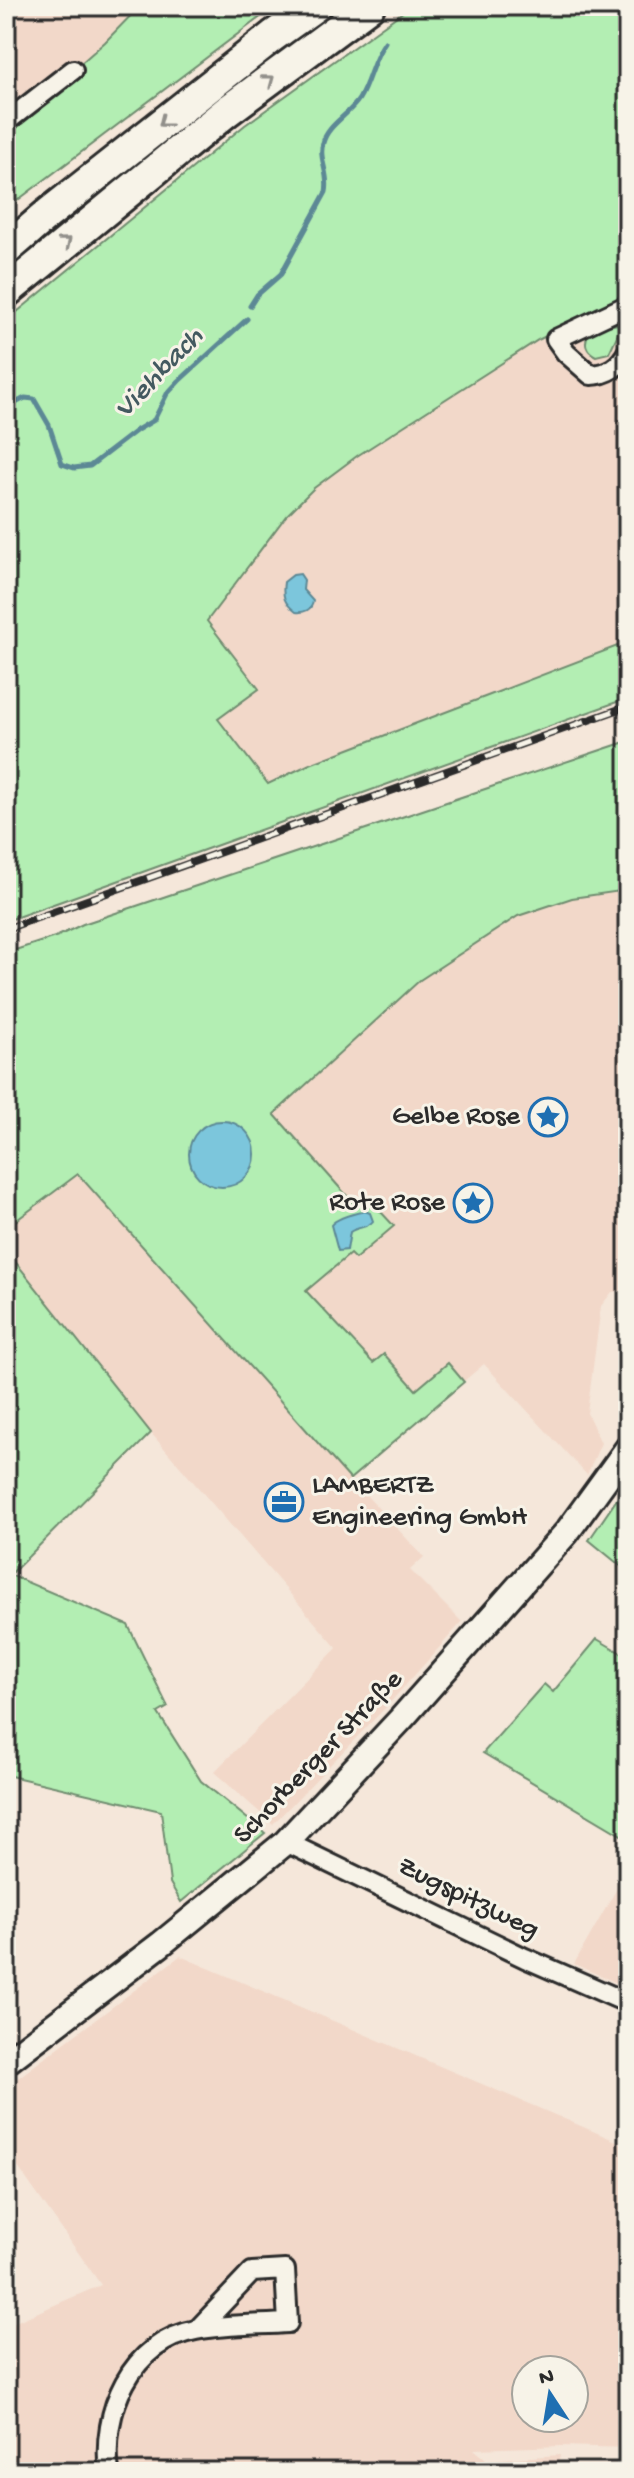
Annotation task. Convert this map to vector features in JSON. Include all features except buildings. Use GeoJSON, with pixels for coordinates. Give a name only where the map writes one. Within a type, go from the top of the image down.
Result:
{"type":"FeatureCollection","features":[{"type":"Feature","properties":{"kind":"highway"},"geometry":{"type":"LineString","coordinates":[[6,250],[273,36],[315,6]]}},
{"type":"Feature","properties":{"kind":"highway"},"geometry":{"type":"LineString","coordinates":[[6,292],[226,112],[369,6]]}},
{"type":"Feature","properties":{"kind":"highway"},"geometry":{"type":"LineString","coordinates":[[6,230],[49,213]]}},
{"type":"Feature","properties":{"kind":"street"},"geometry":{"type":"LineString","coordinates":[[6,122],[73,70]]}},
{"type":"Feature","properties":{"kind":"street"},"geometry":{"type":"LineString","coordinates":[[628,305],[556,339],[566,353],[591,375],[603,375],[617,366],[628,351]]}},
{"type":"Feature","properties":{"kind":"street","name":"Schorberger Straße"},"geometry":{"type":"LineString","coordinates":[[6,2062],[161,1944],[286,1842],[402,1718],[557,1543],[628,1448]]}},
{"type":"Feature","properties":{"kind":"street","name":"Zugspitzweg"},"geometry":{"type":"LineString","coordinates":[[286,1842],[525,1958],[628,2003]]}},
{"type":"Feature","properties":{"kind":"street"},"geometry":{"type":"LineString","coordinates":[[109,2472],[106,2439],[110,2417],[121,2387],[142,2360],[173,2338],[198,2329],[288,2323],[285,2270],[252,2272],[198,2329]]}},
{"type":"Feature","properties":{"kind":"shaded area"},"geometry":{"type":"Polygon","coordinates":[[[6,6],[140,6],[105,42],[6,128],[6,6]]]}},
{"type":"Feature","properties":{"kind":"shaded area"},"geometry":{"type":"Polygon","coordinates":[[[628,297],[628,642],[310,764],[268,784],[218,719],[259,689],[207,621],[240,576],[286,516],[314,488],[357,456],[538,340],[628,297]]]}},
{"type":"Feature","properties":{"kind":"shaded area"},"geometry":{"type":"Polygon","coordinates":[[[628,890],[628,1131],[622,1151],[628,1157],[628,1290],[612,1292],[601,1306],[587,1413],[601,1443],[587,1475],[484,1364],[350,1478],[424,1557],[410,1570],[462,1622],[387,1706],[273,1824],[214,1772],[337,1648],[151,1433],[6,1250],[6,1228],[78,1173],[274,1114],[420,980],[518,916],[572,898],[628,890]]]}},
{"type":"Feature","properties":{"kind":"shaded area"},"geometry":{"type":"Polygon","coordinates":[[[628,1869],[628,1988],[574,1964],[628,1869]]]}},
{"type":"Feature","properties":{"kind":"shaded area"},"geometry":{"type":"Polygon","coordinates":[[[180,1956],[628,2146],[628,2448],[561,2446],[474,2449],[487,2460],[560,2455],[557,2472],[6,2472],[6,2326],[101,2285],[6,2150],[6,2087],[180,1956]]]}},
{"type":"Feature","properties":{"kind":"green space"},"geometry":{"type":"Polygon","coordinates":[[[140,6],[275,6],[6,209],[6,129],[105,42],[140,6]]]}},
{"type":"Feature","properties":{"kind":"green space"},"geometry":{"type":"Polygon","coordinates":[[[411,6],[628,6],[628,297],[538,340],[357,456],[314,488],[286,516],[207,621],[259,689],[218,719],[268,784],[310,764],[628,642],[628,698],[6,921],[6,321],[245,125],[411,6]]]}},
{"type":"Feature","properties":{"kind":"green space"},"geometry":{"type":"Polygon","coordinates":[[[623,323],[609,353],[596,356],[590,352],[586,346],[589,333],[597,328],[623,323]]]}},
{"type":"Feature","properties":{"kind":"green space"},"geometry":{"type":"Polygon","coordinates":[[[628,741],[628,890],[572,898],[518,916],[420,980],[274,1114],[356,1206],[367,1197],[394,1226],[355,1259],[350,1254],[306,1291],[373,1363],[384,1354],[416,1390],[448,1363],[464,1382],[350,1479],[78,1174],[6,1228],[6,953],[58,936],[83,924],[628,741]]]}},
{"type":"Feature","properties":{"kind":"green space"},"geometry":{"type":"Polygon","coordinates":[[[6,1250],[151,1433],[10,1575],[128,1625],[168,1707],[158,1713],[201,1781],[265,1833],[181,1902],[170,1883],[161,1811],[6,1775],[6,1250]]]}},
{"type":"Feature","properties":{"kind":"green space"},"geometry":{"type":"Polygon","coordinates":[[[628,1483],[628,1572],[589,1540],[628,1483]]]}},
{"type":"Feature","properties":{"kind":"green space"},"geometry":{"type":"Polygon","coordinates":[[[597,1639],[628,1657],[628,1839],[483,1753],[544,1684],[553,1692],[597,1639]]]}},
{"type":"Feature","properties":{"kind":"water"},"geometry":{"type":"Polygon","coordinates":[[[300,574],[304,580],[303,590],[313,601],[307,610],[296,612],[285,599],[283,587],[284,582],[293,575],[300,574]]]}},
{"type":"Feature","properties":{"kind":"water"},"geometry":{"type":"Polygon","coordinates":[[[222,1121],[235,1124],[245,1131],[252,1141],[255,1154],[252,1167],[245,1177],[235,1184],[222,1187],[209,1184],[199,1177],[192,1167],[189,1154],[192,1141],[199,1131],[209,1124],[222,1121]]]}},
{"type":"Feature","properties":{"kind":"water"},"geometry":{"type":"Polygon","coordinates":[[[365,1211],[370,1213],[373,1221],[350,1232],[347,1250],[338,1251],[331,1225],[365,1211]]]}},
{"type":"Feature","properties":{"kind":"waterway","name":"Viehbach"},"geometry":{"type":"LineString","coordinates":[[250,306],[257,295],[281,274],[326,192],[322,155],[325,137],[359,99],[385,42]]}},
{"type":"Feature","properties":{"kind":"waterway","name":"Viehbach"},"geometry":{"type":"LineString","coordinates":[[6,408],[25,398],[34,399],[49,425],[62,464],[74,468],[90,466],[154,420],[167,394],[247,319]]}},
{"type":"Feature","properties":{"kind":"railway"},"geometry":{"type":"LineString","coordinates":[[6,929],[628,706]]}},
{"type":"Feature","properties":{"kind":"place","name":"Gelbe Rose"},"geometry":{"type":"Point","coordinates":[548,1117]}},
{"type":"Feature","properties":{"kind":"place","name":"Rote Rose"},"geometry":{"type":"Point","coordinates":[473,1203]}},
{"type":"Feature","properties":{"kind":"place","name":"LAMBERTZ Engineering GmbH"},"geometry":{"type":"Point","coordinates":[284,1502]}}]}
